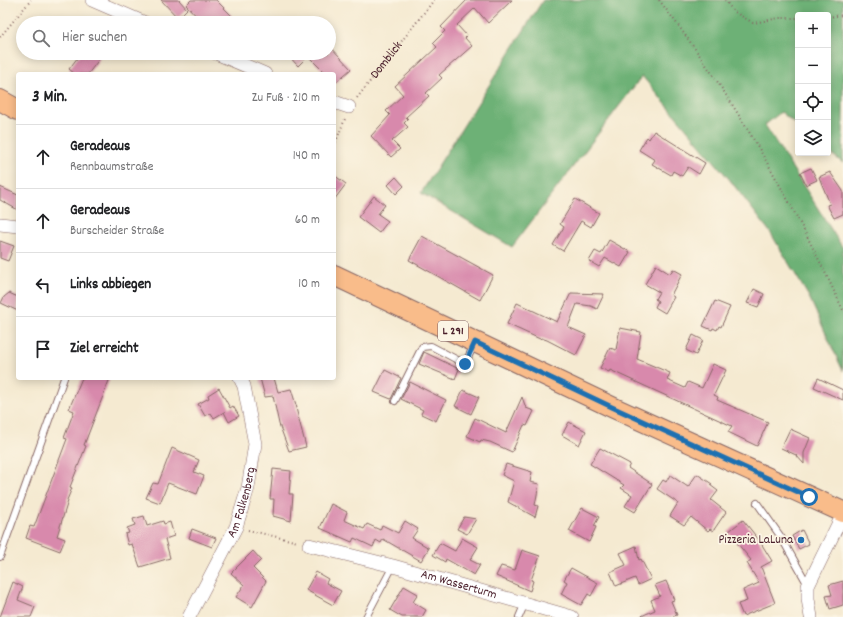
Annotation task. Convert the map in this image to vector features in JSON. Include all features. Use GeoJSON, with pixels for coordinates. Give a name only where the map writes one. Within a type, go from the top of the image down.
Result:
{"type":"FeatureCollection","features":[{"type":"Feature","properties":{"kind":"main road"},"geometry":{"type":"LineString","coordinates":[[0,100],[16,109]]}},
{"type":"Feature","properties":{"kind":"main road","name":"L 291"},"geometry":{"type":"LineString","coordinates":[[336,276],[572,388],[843,513]]}},
{"type":"Feature","properties":{"kind":"street"},"geometry":{"type":"LineString","coordinates":[[92,0],[129,16]]}},
{"type":"Feature","properties":{"kind":"street"},"geometry":{"type":"LineString","coordinates":[[232,60],[260,72]]}},
{"type":"Feature","properties":{"kind":"street"},"geometry":{"type":"LineString","coordinates":[[336,103],[349,108]]}},
{"type":"Feature","properties":{"kind":"street"},"geometry":{"type":"LineString","coordinates":[[0,224],[16,226]]}},
{"type":"Feature","properties":{"kind":"street","name":"Am Falkenberg"},"geometry":{"type":"LineString","coordinates":[[189,617],[236,527],[248,488],[255,444],[244,386],[241,380]]}},
{"type":"Feature","properties":{"kind":"street"},"geometry":{"type":"LineString","coordinates":[[811,617],[808,599],[808,586],[843,513]]}},
{"type":"Feature","properties":{"kind":"street","name":"Am Wasserturm"},"geometry":{"type":"LineString","coordinates":[[309,545],[393,566],[572,617]]}},
{"type":"Feature","properties":{"kind":"lane"},"geometry":{"type":"LineString","coordinates":[[395,400],[422,347],[431,346],[465,364],[475,342]]}},
{"type":"Feature","properties":{"kind":"lane"},"geometry":{"type":"LineString","coordinates":[[0,557],[63,380]]}},
{"type":"Feature","properties":{"kind":"lane"},"geometry":{"type":"LineString","coordinates":[[757,503],[781,537],[808,586]]}},
{"type":"Feature","properties":{"kind":"lane"},"geometry":{"type":"LineString","coordinates":[[366,617],[393,566]]}},
{"type":"Feature","properties":{"kind":"lane"},"geometry":{"type":"LineString","coordinates":[[519,617],[524,603]]}},
{"type":"Feature","properties":{"kind":"path"},"geometry":{"type":"LineString","coordinates":[[18,16],[31,0]]}},
{"type":"Feature","properties":{"kind":"path","name":"Domblick"},"geometry":{"type":"LineString","coordinates":[[336,141],[349,108],[434,0]]}},
{"type":"Feature","properties":{"kind":"path"},"geometry":{"type":"LineString","coordinates":[[659,0],[699,53],[744,123],[789,198],[843,310]]}},
{"type":"Feature","properties":{"kind":"path"},"geometry":{"type":"LineString","coordinates":[[725,0],[733,12],[753,23],[779,18],[795,18]]}},
{"type":"Feature","properties":{"kind":"path"},"geometry":{"type":"LineString","coordinates":[[831,16],[843,15]]}},
{"type":"Feature","properties":{"kind":"path"},"geometry":{"type":"LineString","coordinates":[[0,37],[16,18]]}},
{"type":"Feature","properties":{"kind":"path"},"geometry":{"type":"LineString","coordinates":[[236,527],[309,545]]}},
{"type":"Feature","properties":{"kind":"green space"},"geometry":{"type":"Polygon","coordinates":[[[543,0],[843,0],[843,163],[831,153],[831,12],[795,12],[795,124],[781,112],[765,125],[843,248],[843,371],[809,297],[770,232],[729,179],[642,76],[512,247],[421,193],[543,0]]]}},
{"type":"Feature","properties":{"kind":"building"},"geometry":{"type":"Polygon","coordinates":[[[161,0],[179,0],[187,9],[180,16],[176,16],[161,0]]]}},
{"type":"Feature","properties":{"kind":"building"},"geometry":{"type":"Polygon","coordinates":[[[191,0],[216,0],[232,16],[196,16],[186,5],[191,0]]]}},
{"type":"Feature","properties":{"kind":"building"},"geometry":{"type":"Polygon","coordinates":[[[467,0],[512,0],[488,23],[475,8],[457,25],[467,36],[465,38],[472,46],[439,75],[442,78],[426,93],[429,96],[406,117],[408,119],[404,123],[408,127],[392,141],[400,149],[391,157],[371,136],[390,115],[386,111],[403,95],[395,86],[437,47],[433,43],[445,31],[441,27],[467,0]]]}},
{"type":"Feature","properties":{"kind":"building"},"geometry":{"type":"Polygon","coordinates":[[[336,53],[351,69],[336,82],[336,72],[324,72],[312,60],[336,60],[336,53]]]}},
{"type":"Feature","properties":{"kind":"building"},"geometry":{"type":"Polygon","coordinates":[[[76,60],[98,60],[90,72],[73,72],[69,69],[76,60]]]}},
{"type":"Feature","properties":{"kind":"building"},"geometry":{"type":"Polygon","coordinates":[[[292,60],[304,60],[298,66],[292,60]]]}},
{"type":"Feature","properties":{"kind":"building"},"geometry":{"type":"Polygon","coordinates":[[[654,131],[705,163],[699,174],[688,167],[682,176],[673,171],[671,175],[652,164],[655,160],[639,150],[647,137],[649,139],[654,131]]]}},
{"type":"Feature","properties":{"kind":"building"},"geometry":{"type":"Polygon","coordinates":[[[811,168],[817,180],[806,185],[800,173],[811,168]]]}},
{"type":"Feature","properties":{"kind":"building"},"geometry":{"type":"Polygon","coordinates":[[[830,172],[843,191],[843,214],[834,218],[827,205],[830,204],[819,177],[830,172]]]}},
{"type":"Feature","properties":{"kind":"building"},"geometry":{"type":"Polygon","coordinates":[[[336,176],[346,184],[336,197],[336,176]]]}},
{"type":"Feature","properties":{"kind":"building"},"geometry":{"type":"Polygon","coordinates":[[[396,177],[404,186],[396,194],[388,185],[396,177]]]}},
{"type":"Feature","properties":{"kind":"building"},"geometry":{"type":"Polygon","coordinates":[[[0,187],[16,194],[16,209],[0,200],[0,187]]]}},
{"type":"Feature","properties":{"kind":"building"},"geometry":{"type":"Polygon","coordinates":[[[374,196],[385,205],[378,214],[388,221],[379,233],[358,217],[374,196]]]}},
{"type":"Feature","properties":{"kind":"building"},"geometry":{"type":"Polygon","coordinates":[[[575,199],[599,213],[591,227],[581,221],[563,251],[553,245],[564,227],[560,224],[575,199]]]}},
{"type":"Feature","properties":{"kind":"building"},"geometry":{"type":"Polygon","coordinates":[[[422,236],[493,275],[480,300],[409,260],[422,236]]]}},
{"type":"Feature","properties":{"kind":"building"},"geometry":{"type":"Polygon","coordinates":[[[609,240],[630,252],[621,267],[605,258],[599,267],[589,261],[595,251],[601,254],[609,240]]]}},
{"type":"Feature","properties":{"kind":"building"},"geometry":{"type":"Polygon","coordinates":[[[0,241],[14,246],[8,261],[0,258],[0,241]]]}},
{"type":"Feature","properties":{"kind":"building"},"geometry":{"type":"Polygon","coordinates":[[[656,265],[670,274],[673,269],[682,274],[671,295],[674,297],[665,313],[655,307],[658,301],[655,299],[659,292],[645,284],[656,265]]]}},
{"type":"Feature","properties":{"kind":"building"},"geometry":{"type":"Polygon","coordinates":[[[754,289],[764,294],[758,307],[747,303],[754,289]]]}},
{"type":"Feature","properties":{"kind":"building"},"geometry":{"type":"Polygon","coordinates":[[[9,293],[16,296],[16,310],[1,303],[4,297],[9,293]]]}},
{"type":"Feature","properties":{"kind":"building"},"geometry":{"type":"Polygon","coordinates":[[[571,293],[604,294],[597,309],[591,306],[577,304],[568,327],[586,335],[576,355],[547,340],[540,339],[507,324],[517,303],[557,322],[571,293]]]}},
{"type":"Feature","properties":{"kind":"building"},"geometry":{"type":"Polygon","coordinates":[[[715,301],[730,307],[721,327],[719,326],[717,330],[713,328],[712,330],[703,326],[715,301]]]}},
{"type":"Feature","properties":{"kind":"building"},"geometry":{"type":"Polygon","coordinates":[[[620,328],[641,332],[637,359],[670,373],[667,380],[685,388],[688,382],[702,388],[713,364],[726,370],[714,395],[718,397],[717,400],[768,422],[757,446],[728,432],[732,426],[610,370],[609,372],[600,368],[610,348],[616,350],[620,328]]]}},
{"type":"Feature","properties":{"kind":"building"},"geometry":{"type":"Polygon","coordinates":[[[693,335],[703,340],[696,355],[686,350],[693,335]]]}},
{"type":"Feature","properties":{"kind":"building"},"geometry":{"type":"Polygon","coordinates":[[[424,352],[459,369],[455,379],[419,364],[424,352]]]}},
{"type":"Feature","properties":{"kind":"building"},"geometry":{"type":"Polygon","coordinates":[[[385,370],[401,378],[391,399],[374,392],[385,370]]]}},
{"type":"Feature","properties":{"kind":"building"},"geometry":{"type":"Polygon","coordinates":[[[818,378],[843,390],[843,400],[814,387],[818,378]]]}},
{"type":"Feature","properties":{"kind":"building"},"geometry":{"type":"Polygon","coordinates":[[[81,380],[109,380],[84,445],[86,446],[70,487],[72,488],[57,536],[65,539],[60,551],[26,538],[30,526],[34,527],[67,439],[64,438],[74,411],[69,409],[81,380]]]}},
{"type":"Feature","properties":{"kind":"building"},"geometry":{"type":"Polygon","coordinates":[[[261,380],[275,380],[278,392],[291,389],[306,447],[289,451],[279,424],[273,396],[265,397],[261,380]]]}},
{"type":"Feature","properties":{"kind":"building"},"geometry":{"type":"Polygon","coordinates":[[[410,382],[446,400],[436,421],[421,414],[423,410],[401,399],[410,382]]]}},
{"type":"Feature","properties":{"kind":"building"},"geometry":{"type":"Polygon","coordinates":[[[219,388],[230,408],[233,406],[239,416],[229,422],[224,412],[214,418],[211,413],[205,416],[198,404],[209,398],[208,395],[219,388]]]}},
{"type":"Feature","properties":{"kind":"building"},"geometry":{"type":"Polygon","coordinates":[[[463,390],[479,397],[471,414],[455,406],[463,390]]]}},
{"type":"Feature","properties":{"kind":"building"},"geometry":{"type":"Polygon","coordinates":[[[522,397],[526,408],[534,411],[527,426],[524,425],[512,452],[490,442],[481,440],[480,442],[467,436],[475,418],[506,433],[522,397]]]}},
{"type":"Feature","properties":{"kind":"building"},"geometry":{"type":"Polygon","coordinates":[[[569,422],[586,431],[579,445],[562,435],[569,422]]]}},
{"type":"Feature","properties":{"kind":"building"},"geometry":{"type":"Polygon","coordinates":[[[790,429],[810,438],[804,453],[804,464],[796,455],[781,448],[790,429]]]}},
{"type":"Feature","properties":{"kind":"building"},"geometry":{"type":"Polygon","coordinates":[[[172,448],[199,460],[194,472],[204,476],[197,494],[168,483],[160,503],[146,498],[153,483],[158,484],[172,448]]]}},
{"type":"Feature","properties":{"kind":"building"},"geometry":{"type":"Polygon","coordinates":[[[600,448],[630,464],[628,468],[652,484],[635,512],[625,506],[632,495],[621,488],[624,485],[590,464],[600,448]]]}},
{"type":"Feature","properties":{"kind":"building"},"geometry":{"type":"Polygon","coordinates":[[[506,464],[532,472],[530,482],[539,484],[535,505],[538,506],[535,517],[508,502],[514,481],[502,475],[506,464]]]}},
{"type":"Feature","properties":{"kind":"building"},"geometry":{"type":"Polygon","coordinates":[[[273,469],[291,471],[289,494],[293,494],[291,521],[273,516],[274,499],[270,499],[273,469]]]}},
{"type":"Feature","properties":{"kind":"building"},"geometry":{"type":"Polygon","coordinates":[[[697,474],[712,484],[710,485],[718,491],[711,500],[726,512],[713,531],[710,529],[708,531],[691,517],[684,525],[670,516],[678,503],[657,489],[663,480],[666,482],[670,475],[688,487],[697,474]]]}},
{"type":"Feature","properties":{"kind":"building"},"geometry":{"type":"Polygon","coordinates":[[[331,504],[347,512],[344,520],[364,529],[367,524],[380,530],[382,525],[398,533],[405,521],[418,529],[412,538],[429,548],[421,561],[383,539],[381,543],[376,540],[373,547],[354,538],[352,542],[320,528],[331,504]]]}},
{"type":"Feature","properties":{"kind":"building"},"geometry":{"type":"Polygon","coordinates":[[[582,508],[599,517],[594,526],[596,527],[589,542],[569,531],[582,508]]]}},
{"type":"Feature","properties":{"kind":"building"},"geometry":{"type":"Polygon","coordinates":[[[144,516],[147,526],[163,521],[164,524],[170,522],[174,536],[165,539],[170,558],[140,567],[132,544],[128,545],[125,534],[129,533],[127,528],[135,525],[133,519],[144,516]]]}},
{"type":"Feature","properties":{"kind":"building"},"geometry":{"type":"Polygon","coordinates":[[[464,517],[476,519],[467,534],[457,529],[464,517]]]}},
{"type":"Feature","properties":{"kind":"building"},"geometry":{"type":"Polygon","coordinates":[[[743,520],[759,540],[772,561],[761,567],[775,603],[743,616],[738,604],[747,601],[743,590],[759,583],[747,563],[751,560],[728,532],[743,520]]]}},
{"type":"Feature","properties":{"kind":"building"},"geometry":{"type":"Polygon","coordinates":[[[192,529],[216,538],[212,547],[189,538],[192,529]]]}},
{"type":"Feature","properties":{"kind":"building"},"geometry":{"type":"Polygon","coordinates":[[[802,530],[809,544],[799,549],[792,536],[802,530]]]}},
{"type":"Feature","properties":{"kind":"building"},"geometry":{"type":"Polygon","coordinates":[[[462,538],[478,547],[470,560],[480,565],[474,575],[446,559],[445,562],[433,555],[440,543],[455,551],[462,538]]]}},
{"type":"Feature","properties":{"kind":"building"},"geometry":{"type":"Polygon","coordinates":[[[636,546],[639,560],[641,559],[651,579],[638,585],[635,578],[616,586],[610,572],[626,565],[620,553],[636,546]]]}},
{"type":"Feature","properties":{"kind":"building"},"geometry":{"type":"Polygon","coordinates":[[[522,550],[540,556],[531,580],[533,581],[530,591],[496,576],[501,566],[515,570],[522,550]]]}},
{"type":"Feature","properties":{"kind":"building"},"geometry":{"type":"Polygon","coordinates":[[[253,551],[261,560],[253,568],[266,581],[252,607],[236,597],[244,585],[231,573],[253,551]]]}},
{"type":"Feature","properties":{"kind":"building"},"geometry":{"type":"Polygon","coordinates":[[[571,568],[598,583],[591,596],[588,594],[581,605],[561,594],[567,582],[564,580],[571,568]]]}},
{"type":"Feature","properties":{"kind":"building"},"geometry":{"type":"Polygon","coordinates":[[[316,572],[328,579],[326,583],[341,591],[333,605],[306,590],[316,572]]]}},
{"type":"Feature","properties":{"kind":"building"},"geometry":{"type":"Polygon","coordinates":[[[666,581],[674,600],[671,601],[677,615],[671,617],[639,617],[655,610],[651,600],[660,596],[655,585],[666,581]]]}},
{"type":"Feature","properties":{"kind":"building"},"geometry":{"type":"Polygon","coordinates":[[[843,581],[843,605],[830,609],[826,596],[832,595],[829,585],[843,581]]]}},
{"type":"Feature","properties":{"kind":"building"},"geometry":{"type":"Polygon","coordinates":[[[13,582],[23,587],[18,600],[35,607],[31,617],[0,617],[13,582]]]}},
{"type":"Feature","properties":{"kind":"building"},"geometry":{"type":"Polygon","coordinates":[[[404,586],[418,594],[413,602],[426,610],[422,617],[402,617],[390,610],[404,586]]]}},
{"type":"Feature","properties":{"kind":"place","name":"Pizzeria LaLuna"},"geometry":{"type":"Point","coordinates":[801,540]}},
{"type":"Feature","properties":{"kind":"route"},"geometry":{"type":"LineString","coordinates":[[465,364],[475,342],[614,408],[809,497]]}}]}
